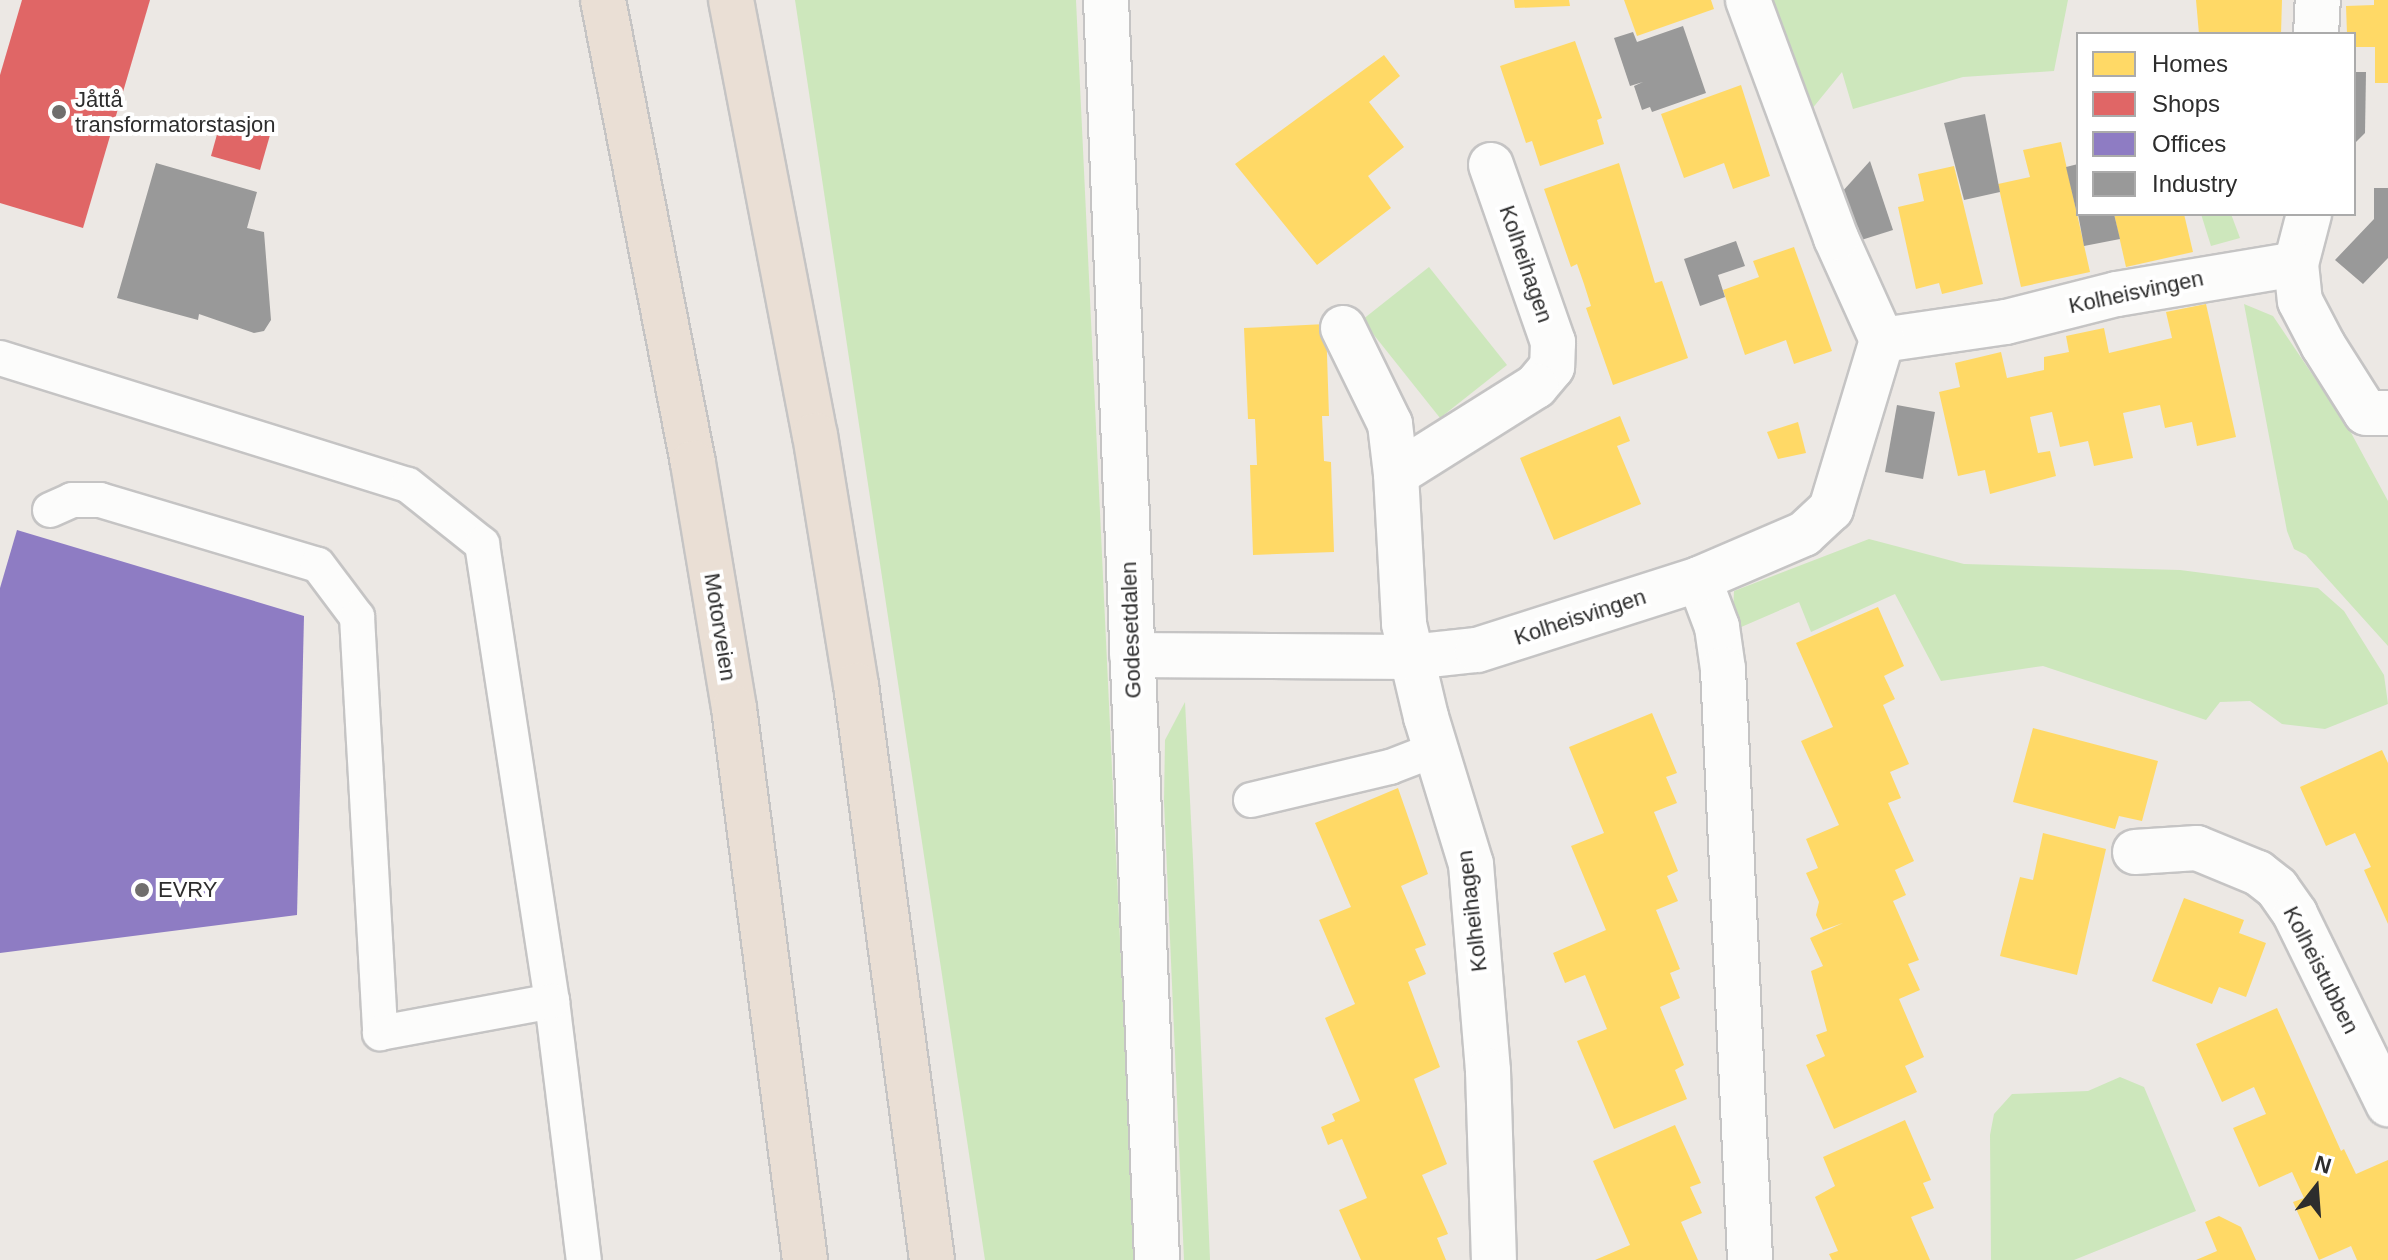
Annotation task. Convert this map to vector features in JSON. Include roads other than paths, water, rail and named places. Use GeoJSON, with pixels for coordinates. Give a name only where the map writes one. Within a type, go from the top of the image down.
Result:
{"type":"FeatureCollection","features":[{"type":"Feature","properties":{"kind":"highway","name":"Motorveien"},"geometry":{"type":"LineString","coordinates":[[603,0],[693,463],[731,693],[805,1260]]}},
{"type":"Feature","properties":{"kind":"highway"},"geometry":{"type":"LineString","coordinates":[[731,0],[815,435],[856,685],[932,1260]]}},
{"type":"Feature","properties":{"kind":"street","name":"Godesetdalen"},"geometry":{"type":"LineString","coordinates":[[1106,0],[1157,1260]]}},
{"type":"Feature","properties":{"kind":"street"},"geometry":{"type":"LineString","coordinates":[[1748,0],[1836,238],[1882,340]]}},
{"type":"Feature","properties":{"kind":"street"},"geometry":{"type":"LineString","coordinates":[[2316,32],[2318,0]]}},
{"type":"Feature","properties":{"kind":"street","name":"Kolheihagen"},"geometry":{"type":"LineString","coordinates":[[1396,474],[1536,386],[1552,367],[1553,342],[1491,165]]}},
{"type":"Feature","properties":{"kind":"street"},"geometry":{"type":"LineString","coordinates":[[2308,216],[2296,264],[2300,301],[2323,345],[2366,413],[2388,413]]}},
{"type":"Feature","properties":{"kind":"street","name":"Kolheisvingen"},"geometry":{"type":"LineString","coordinates":[[1132,655],[1411,657],[1477,650],[1699,579],[1804,534],[1831,509],[1882,340],[2006,322],[2117,294],[2296,264]]}},
{"type":"Feature","properties":{"kind":"street","name":"Kolheihagen"},"geometry":{"type":"LineString","coordinates":[[1343,328],[1390,424],[1411,657],[1471,864],[1488,1071],[1494,1260]]}},
{"type":"Feature","properties":{"kind":"street"},"geometry":{"type":"LineString","coordinates":[[1699,579],[1717,627],[1723,669],[1750,1260]]}},
{"type":"Feature","properties":{"kind":"street","name":"Kolheistubben"},"geometry":{"type":"LineString","coordinates":[[2135,852],[2197,848],[2258,873],[2277,888],[2295,914],[2388,1104]]}},
{"type":"Feature","properties":{"kind":"lane"},"geometry":{"type":"LineString","coordinates":[[0,358],[408,485],[482,544],[552,1001],[584,1260]]}},
{"type":"Feature","properties":{"kind":"lane"},"geometry":{"type":"LineString","coordinates":[[50,510],[72,500],[100,500],[318,565],[357,617],[380,1033],[552,1001]]}},
{"type":"Feature","properties":{"kind":"lane"},"geometry":{"type":"LineString","coordinates":[[1251,800],[1390,767],[1439,748]]}},
{"type":"Feature","properties":{"kind":"place","name":"Jåttå transformatorstasjon"},"geometry":{"type":"Point","coordinates":[59,112]}},
{"type":"Feature","properties":{"kind":"place","name":"EVRY"},"geometry":{"type":"Point","coordinates":[142,890]}}]}
